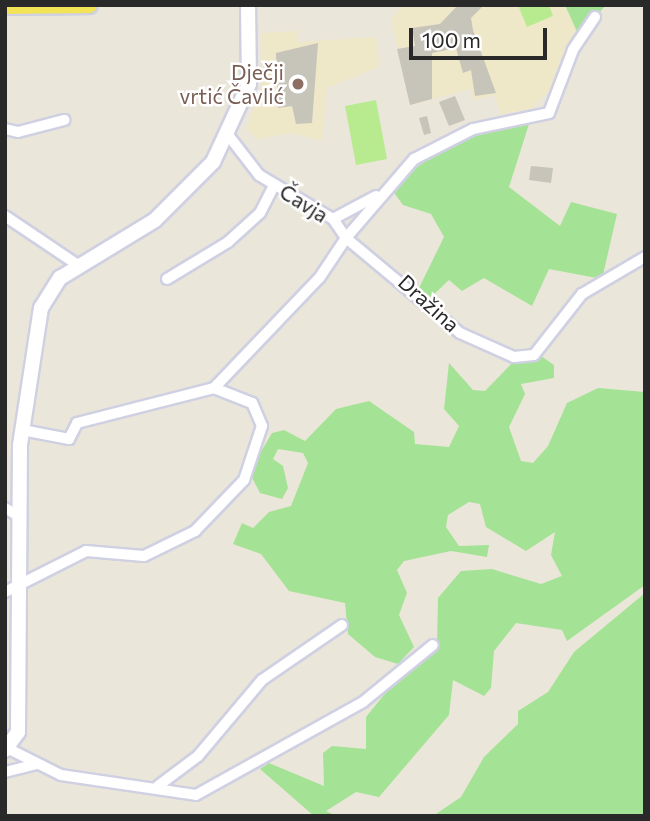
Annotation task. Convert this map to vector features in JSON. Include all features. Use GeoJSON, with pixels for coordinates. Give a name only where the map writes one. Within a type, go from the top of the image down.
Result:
{"type":"FeatureCollection","features":[{"type":"Feature","properties":{"kind":"main road"},"geometry":{"type":"LineString","coordinates":[[6,7],[89,5]]}},
{"type":"Feature","properties":{"kind":"main road"},"geometry":{"type":"LineString","coordinates":[[6,749],[18,733],[22,430],[41,308],[78,265],[155,220],[195,183],[229,136],[249,85],[248,5]]}},
{"type":"Feature","properties":{"kind":"street"},"geometry":{"type":"LineString","coordinates":[[346,238],[378,195],[414,159],[452,136],[549,113],[573,50],[595,17]]}},
{"type":"Feature","properties":{"kind":"street"},"geometry":{"type":"LineString","coordinates":[[5,129],[18,132],[64,120]]}},
{"type":"Feature","properties":{"kind":"street","name":"Čavja"},"geometry":{"type":"LineString","coordinates":[[214,388],[320,277],[346,238],[333,219],[274,185],[229,136]]}},
{"type":"Feature","properties":{"kind":"street"},"geometry":{"type":"LineString","coordinates":[[167,279],[228,242],[260,212],[274,185]]}},
{"type":"Feature","properties":{"kind":"street"},"geometry":{"type":"LineString","coordinates":[[333,219],[378,195]]}},
{"type":"Feature","properties":{"kind":"street"},"geometry":{"type":"LineString","coordinates":[[5,216],[78,265]]}},
{"type":"Feature","properties":{"kind":"street","name":"Dražina"},"geometry":{"type":"LineString","coordinates":[[346,238],[388,267],[460,333],[514,357],[534,355],[582,294],[645,257]]}},
{"type":"Feature","properties":{"kind":"street"},"geometry":{"type":"LineString","coordinates":[[5,592],[86,551],[108,548],[141,557],[195,531],[244,480],[262,426],[252,403],[214,388],[76,423],[69,439],[22,430]]}},
{"type":"Feature","properties":{"kind":"street"},"geometry":{"type":"LineString","coordinates":[[5,508],[20,517]]}},
{"type":"Feature","properties":{"kind":"street"},"geometry":{"type":"LineString","coordinates":[[158,786],[198,756],[262,680],[342,625]]}},
{"type":"Feature","properties":{"kind":"street"},"geometry":{"type":"LineString","coordinates":[[6,749],[61,775],[158,786],[196,795],[363,702],[433,645]]}},
{"type":"Feature","properties":{"kind":"street"},"geometry":{"type":"LineString","coordinates":[[5,772],[36,764]]}},
{"type":"Feature","properties":{"kind":"shaded area"},"geometry":{"type":"Polygon","coordinates":[[[403,5],[565,5],[576,29],[555,84],[532,109],[501,114],[494,95],[474,100],[470,89],[410,105],[391,19],[403,5]]]}},
{"type":"Feature","properties":{"kind":"shaded area","name":"Dječji vrtić Čavlić"},"geometry":{"type":"Polygon","coordinates":[[[298,31],[298,42],[376,37],[379,67],[327,88],[322,141],[291,133],[257,139],[247,129],[263,80],[262,33],[298,31]]]}},
{"type":"Feature","properties":{"kind":"green space"},"geometry":{"type":"Polygon","coordinates":[[[518,5],[549,5],[553,16],[527,27],[518,5]]]}},
{"type":"Feature","properties":{"kind":"green space"},"geometry":{"type":"Polygon","coordinates":[[[565,5],[606,5],[579,36],[565,5]]]}},
{"type":"Feature","properties":{"kind":"green space"},"geometry":{"type":"Polygon","coordinates":[[[376,100],[387,159],[356,165],[345,106],[376,100]]]}},
{"type":"Feature","properties":{"kind":"green space"},"geometry":{"type":"Polygon","coordinates":[[[529,124],[509,187],[560,226],[571,202],[617,214],[602,279],[549,269],[532,306],[484,278],[462,291],[449,280],[431,297],[419,288],[444,237],[431,214],[403,205],[390,187],[457,138],[529,124]]]}},
{"type":"Feature","properties":{"kind":"green space"},"geometry":{"type":"Polygon","coordinates":[[[541,356],[554,365],[554,378],[521,384],[525,394],[509,427],[521,461],[533,463],[548,446],[567,403],[598,388],[645,392],[645,585],[567,641],[562,630],[516,623],[494,651],[491,688],[484,696],[453,680],[449,715],[379,797],[356,792],[326,811],[337,816],[314,816],[260,769],[269,763],[324,786],[323,753],[332,746],[366,749],[366,717],[417,654],[437,644],[438,598],[461,571],[492,569],[541,584],[562,576],[551,555],[555,532],[526,551],[486,527],[480,504],[469,502],[448,515],[446,527],[459,546],[489,545],[487,557],[451,551],[404,561],[397,570],[407,593],[399,615],[414,647],[398,664],[375,657],[348,634],[345,603],[289,591],[261,554],[233,544],[242,523],[253,528],[269,512],[291,506],[308,463],[303,453],[278,449],[273,459],[283,466],[288,488],[282,499],[260,493],[249,472],[272,433],[284,430],[305,441],[336,409],[369,401],[414,432],[415,444],[449,447],[459,426],[444,409],[449,363],[473,390],[485,391],[516,359],[541,356]]]}},
{"type":"Feature","properties":{"kind":"green space"},"geometry":{"type":"Polygon","coordinates":[[[645,593],[645,816],[433,816],[461,797],[484,757],[518,724],[518,711],[548,692],[574,652],[645,593]]]}},
{"type":"Feature","properties":{"kind":"building"},"geometry":{"type":"Polygon","coordinates":[[[458,5],[484,5],[471,18],[496,93],[475,96],[471,70],[463,73],[456,48],[432,53],[432,99],[410,105],[397,49],[415,46],[412,28],[440,24],[458,5]]]}},
{"type":"Feature","properties":{"kind":"building"},"geometry":{"type":"Polygon","coordinates":[[[318,43],[312,123],[296,124],[292,106],[278,108],[276,53],[318,43]]]}},
{"type":"Feature","properties":{"kind":"building"},"geometry":{"type":"Polygon","coordinates":[[[455,96],[465,120],[449,126],[439,102],[455,96]]]}},
{"type":"Feature","properties":{"kind":"building"},"geometry":{"type":"Polygon","coordinates":[[[427,116],[431,133],[424,135],[419,118],[427,116]]]}},
{"type":"Feature","properties":{"kind":"building"},"geometry":{"type":"Polygon","coordinates":[[[531,166],[553,168],[551,183],[529,180],[531,166]]]}},
{"type":"Feature","properties":{"kind":"place","name":"Dječji vrtić Čavlić"},"geometry":{"type":"Point","coordinates":[298,84]}}]}
